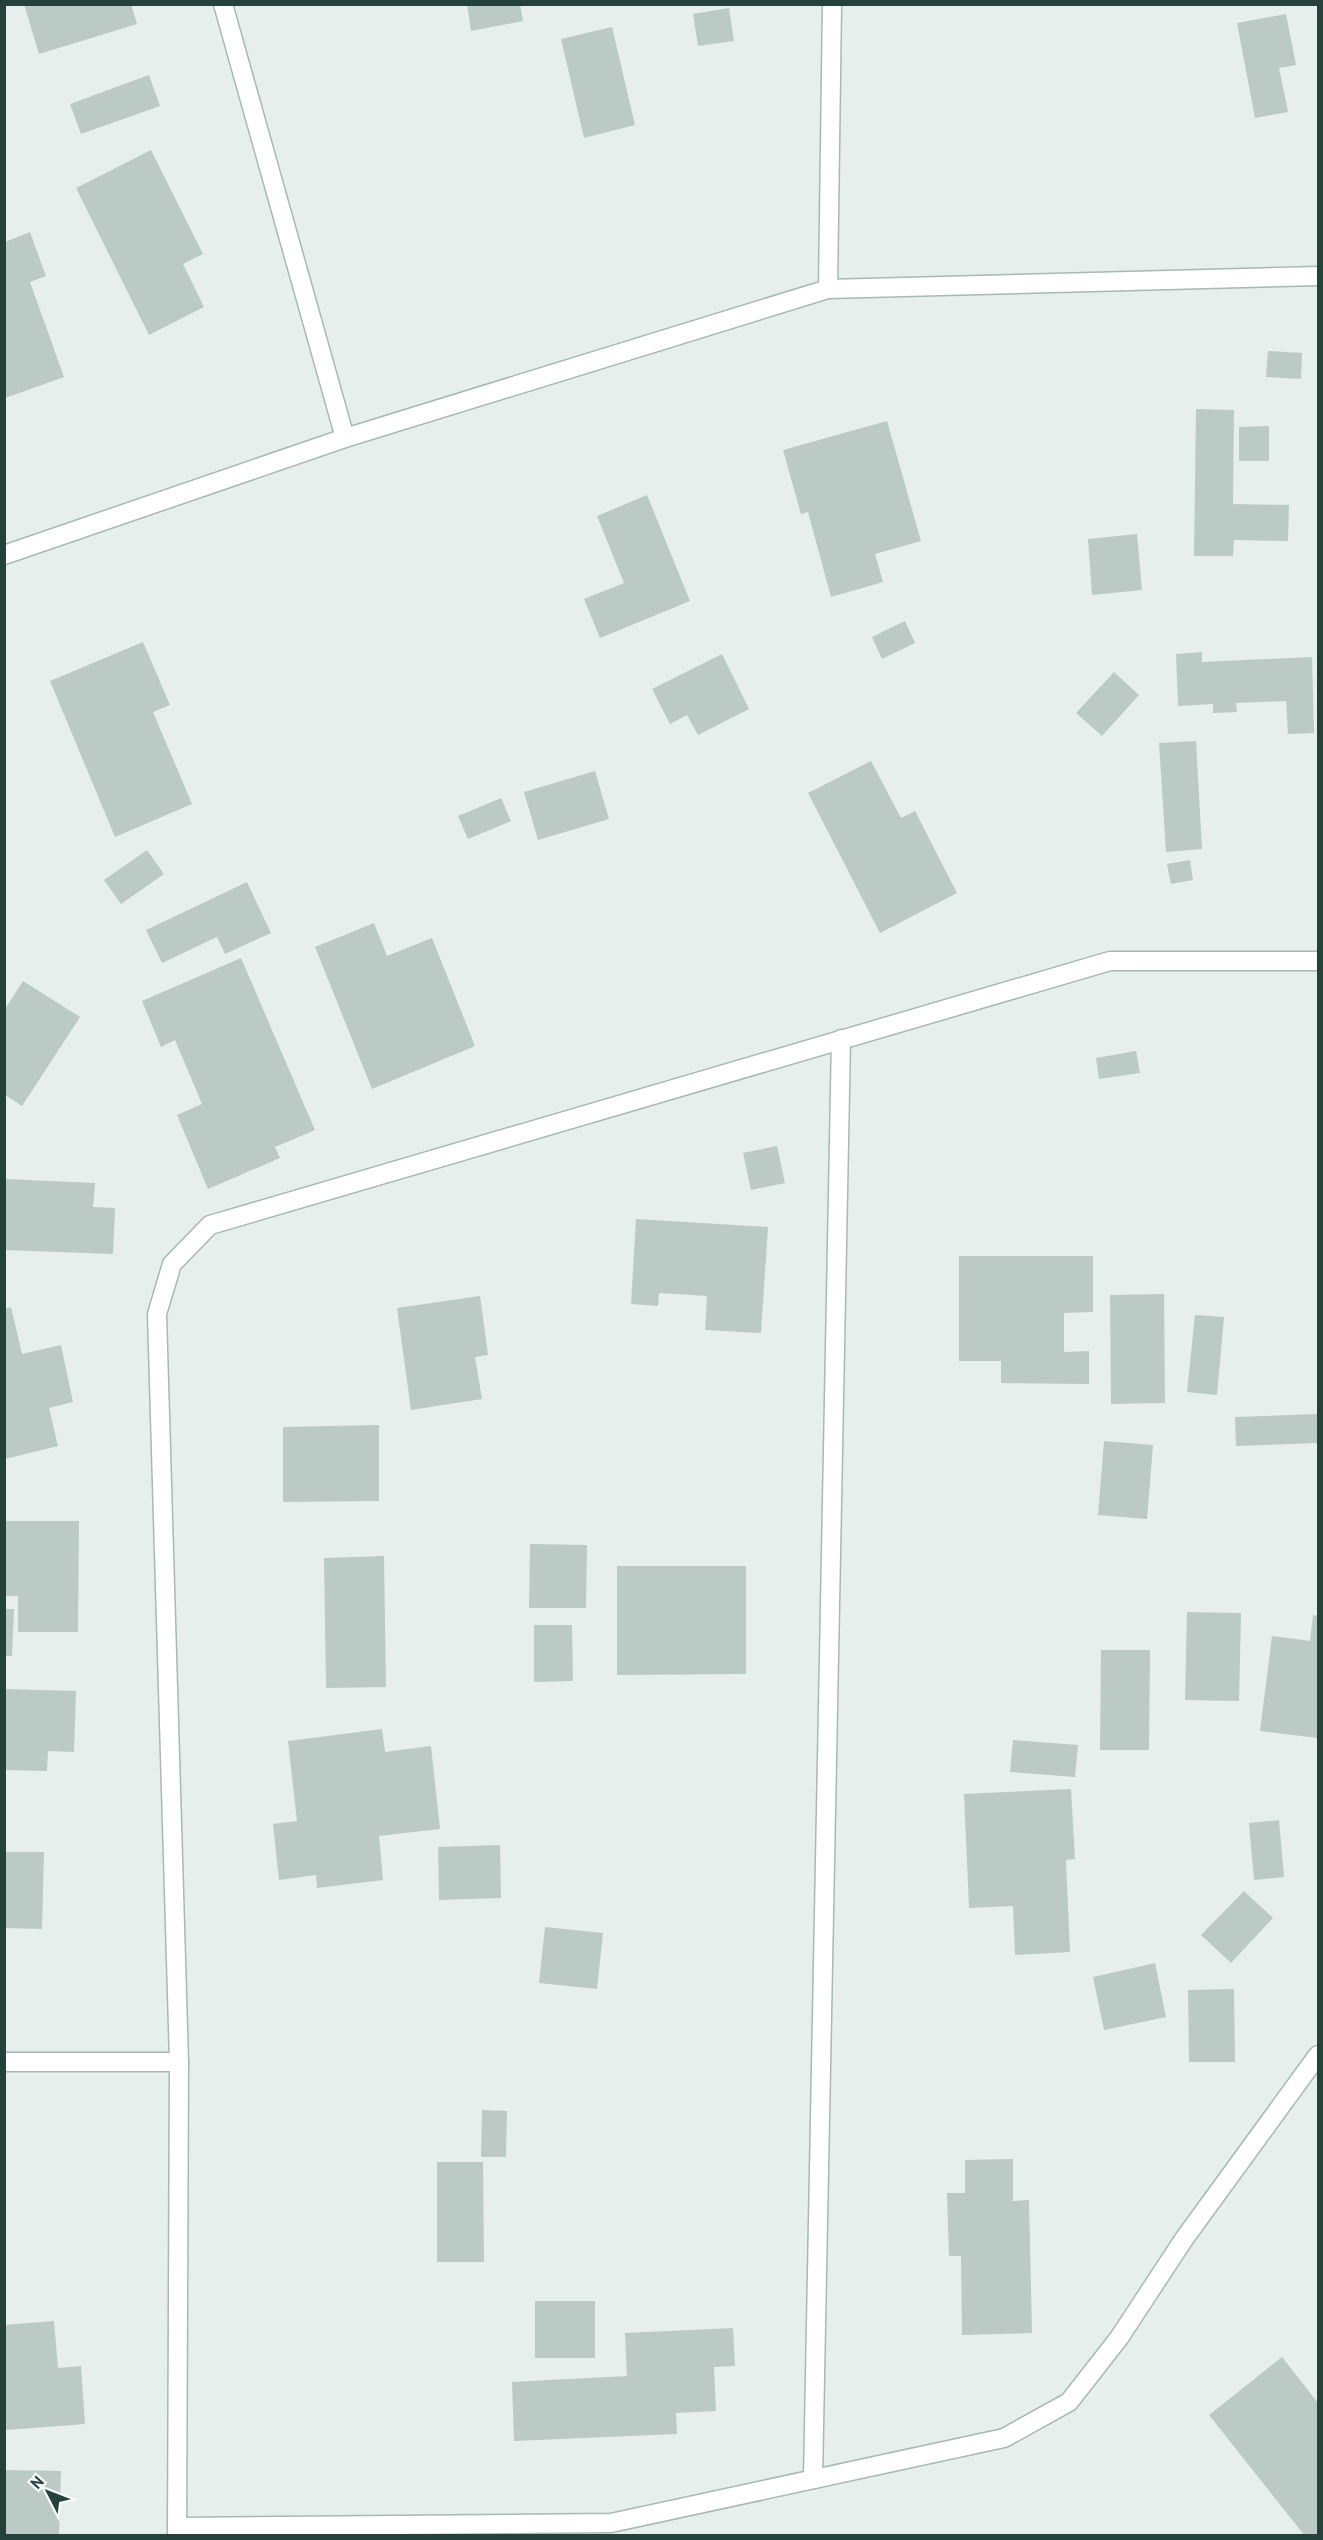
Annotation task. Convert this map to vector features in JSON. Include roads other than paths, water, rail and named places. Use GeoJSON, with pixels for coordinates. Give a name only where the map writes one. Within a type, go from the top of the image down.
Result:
{"type":"FeatureCollection","features":[{"type":"Feature","properties":{"kind":"street"},"geometry":{"type":"LineString","coordinates":[[223,4],[345,438]]}},
{"type":"Feature","properties":{"kind":"street"},"geometry":{"type":"LineString","coordinates":[[828,289],[832,4]]}},
{"type":"Feature","properties":{"kind":"street"},"geometry":{"type":"LineString","coordinates":[[4,555],[345,438],[828,289],[1318,276]]}},
{"type":"Feature","properties":{"kind":"street"},"geometry":{"type":"LineString","coordinates":[[1318,961],[1110,961],[210,1225],[172,1264],[157,1314],[179,2062],[177,2531],[611,2523],[1004,2438],[1069,2402],[1119,2338],[1184,2239],[1318,2055]]}},
{"type":"Feature","properties":{"kind":"street"},"geometry":{"type":"LineString","coordinates":[[813,2479],[841,1039]]}},
{"type":"Feature","properties":{"kind":"street"},"geometry":{"type":"LineString","coordinates":[[4,2062],[179,2062]]}}]}
